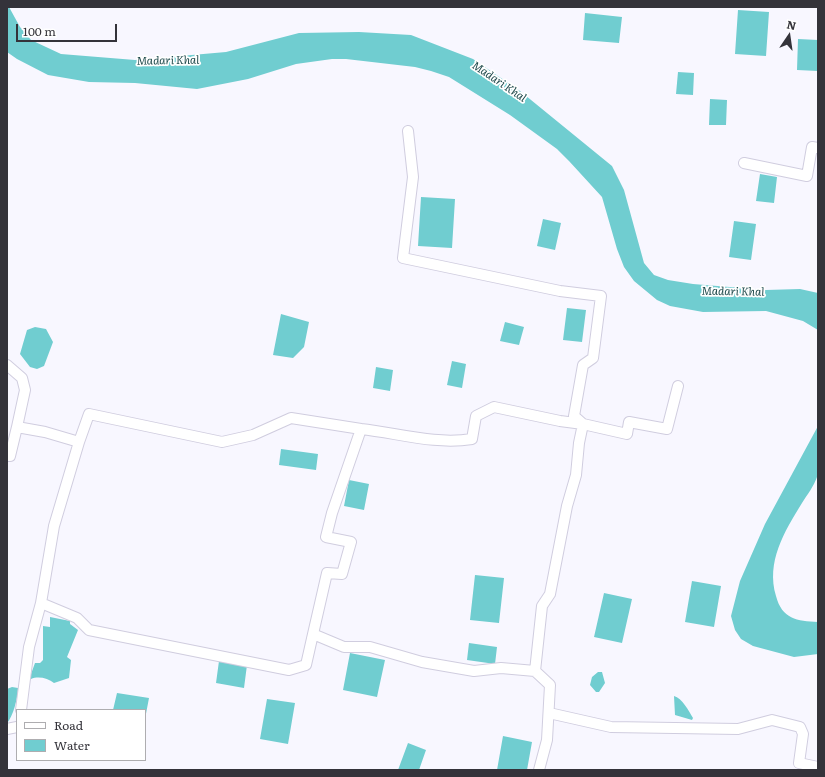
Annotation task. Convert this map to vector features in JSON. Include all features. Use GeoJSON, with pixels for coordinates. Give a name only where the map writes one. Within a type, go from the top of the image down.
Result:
{"type":"FeatureCollection","features":[{"type":"Feature","properties":{"kind":"street"},"geometry":{"type":"LineString","coordinates":[[408,131],[413,177],[403,258],[560,291],[601,296],[593,358],[583,365],[574,416],[583,424]]}},
{"type":"Feature","properties":{"kind":"street"},"geometry":{"type":"LineString","coordinates":[[744,163],[807,176],[812,147],[818,148]]}},
{"type":"Feature","properties":{"kind":"street"},"geometry":{"type":"LineString","coordinates":[[7,365],[22,378],[25,390],[10,456],[7,456]]}},
{"type":"Feature","properties":{"kind":"street"},"geometry":{"type":"LineString","coordinates":[[21,709],[29,647],[41,603],[54,526],[89,414],[222,442],[253,435],[290,418],[390,432],[424,440],[461,441],[472,439],[476,416],[494,407],[627,434],[629,422],[667,430],[678,386]]}},
{"type":"Feature","properties":{"kind":"street"},"geometry":{"type":"LineString","coordinates":[[535,671],[542,606],[550,594],[567,506],[576,475],[578,443],[583,424]]}},
{"type":"Feature","properties":{"kind":"street"},"geometry":{"type":"LineString","coordinates":[[17,427],[46,432],[79,442]]}},
{"type":"Feature","properties":{"kind":"street"},"geometry":{"type":"LineString","coordinates":[[41,603],[77,618],[89,630],[289,670],[306,665],[327,572],[342,574],[351,542],[326,537],[332,512],[361,429]]}},
{"type":"Feature","properties":{"kind":"street"},"geometry":{"type":"LineString","coordinates":[[313,634],[344,647],[370,647],[422,662],[474,671],[501,668],[535,671],[550,685],[547,740],[539,770]]}},
{"type":"Feature","properties":{"kind":"street"},"geometry":{"type":"LineString","coordinates":[[549,713],[611,727],[738,729],[772,720],[800,727],[803,734],[799,766],[818,767]]}},
{"type":"Feature","properties":{"kind":"water","name":"Madari Khal"},"geometry":{"type":"Polygon","coordinates":[[[7,7],[9,7],[20,27],[31,40],[61,54],[135,60],[226,52],[299,33],[359,32],[411,35],[473,59],[520,91],[612,166],[624,190],[644,263],[654,275],[668,280],[693,284],[766,290],[800,289],[818,293],[818,330],[803,321],[766,311],[703,312],[670,306],[657,300],[634,281],[624,267],[617,249],[602,197],[569,161],[557,149],[510,115],[449,77],[415,67],[346,59],[332,59],[296,64],[248,79],[197,89],[135,83],[89,82],[48,75],[17,59],[7,52],[7,7]]]}},
{"type":"Feature","properties":{"kind":"water"},"geometry":{"type":"Polygon","coordinates":[[[738,10],[769,12],[766,56],[735,54],[738,10]]]}},
{"type":"Feature","properties":{"kind":"water"},"geometry":{"type":"Polygon","coordinates":[[[585,13],[622,17],[619,43],[583,40],[585,13]]]}},
{"type":"Feature","properties":{"kind":"water"},"geometry":{"type":"Polygon","coordinates":[[[798,39],[818,40],[818,71],[797,70],[798,39]]]}},
{"type":"Feature","properties":{"kind":"water"},"geometry":{"type":"Polygon","coordinates":[[[678,72],[694,73],[693,95],[676,94],[678,72]]]}},
{"type":"Feature","properties":{"kind":"water"},"geometry":{"type":"Polygon","coordinates":[[[710,99],[727,100],[726,125],[709,125],[710,99]]]}},
{"type":"Feature","properties":{"kind":"water"},"geometry":{"type":"Polygon","coordinates":[[[760,174],[777,177],[774,203],[756,201],[760,174]]]}},
{"type":"Feature","properties":{"kind":"water"},"geometry":{"type":"Polygon","coordinates":[[[421,197],[455,199],[452,248],[418,246],[421,197]]]}},
{"type":"Feature","properties":{"kind":"water"},"geometry":{"type":"Polygon","coordinates":[[[543,219],[561,223],[555,250],[537,246],[543,219]]]}},
{"type":"Feature","properties":{"kind":"water"},"geometry":{"type":"Polygon","coordinates":[[[734,221],[756,224],[751,260],[729,257],[734,221]]]}},
{"type":"Feature","properties":{"kind":"water"},"geometry":{"type":"Polygon","coordinates":[[[567,308],[586,310],[582,342],[563,340],[567,308]]]}},
{"type":"Feature","properties":{"kind":"water"},"geometry":{"type":"Polygon","coordinates":[[[281,314],[309,322],[304,347],[293,358],[273,355],[281,314]]]}},
{"type":"Feature","properties":{"kind":"water"},"geometry":{"type":"Polygon","coordinates":[[[505,322],[524,327],[519,345],[500,341],[505,322]]]}},
{"type":"Feature","properties":{"kind":"water"},"geometry":{"type":"Polygon","coordinates":[[[35,327],[46,329],[53,342],[44,366],[37,369],[30,367],[20,354],[27,330],[35,327]]]}},
{"type":"Feature","properties":{"kind":"water"},"geometry":{"type":"Polygon","coordinates":[[[452,361],[466,364],[462,388],[447,385],[452,361]]]}},
{"type":"Feature","properties":{"kind":"water"},"geometry":{"type":"Polygon","coordinates":[[[376,367],[393,370],[390,391],[373,388],[376,367]]]}},
{"type":"Feature","properties":{"kind":"water"},"geometry":{"type":"Polygon","coordinates":[[[818,426],[819,460],[817,477],[783,536],[778,548],[773,571],[776,596],[782,610],[791,617],[803,621],[818,622],[818,654],[794,657],[753,646],[741,639],[735,630],[731,616],[740,581],[765,524],[818,426]]]}},
{"type":"Feature","properties":{"kind":"water"},"geometry":{"type":"Polygon","coordinates":[[[281,449],[318,454],[316,470],[279,465],[281,449]]]}},
{"type":"Feature","properties":{"kind":"water"},"geometry":{"type":"Polygon","coordinates":[[[349,480],[369,484],[364,510],[344,506],[349,480]]]}},
{"type":"Feature","properties":{"kind":"water"},"geometry":{"type":"Polygon","coordinates":[[[475,575],[504,578],[499,623],[470,620],[475,575]]]}},
{"type":"Feature","properties":{"kind":"water"},"geometry":{"type":"Polygon","coordinates":[[[692,581],[721,586],[714,627],[685,622],[692,581]]]}},
{"type":"Feature","properties":{"kind":"water"},"geometry":{"type":"Polygon","coordinates":[[[604,593],[632,599],[622,643],[594,637],[604,593]]]}},
{"type":"Feature","properties":{"kind":"water"},"geometry":{"type":"Polygon","coordinates":[[[50,617],[70,621],[70,624],[78,630],[67,657],[71,660],[69,678],[54,683],[43,678],[31,679],[31,674],[35,663],[40,663],[43,660],[43,626],[50,627],[50,617]]]}},
{"type":"Feature","properties":{"kind":"water"},"geometry":{"type":"Polygon","coordinates":[[[469,643],[497,647],[495,664],[467,660],[469,643]]]}},
{"type":"Feature","properties":{"kind":"water"},"geometry":{"type":"Polygon","coordinates":[[[350,653],[385,660],[377,697],[343,690],[350,653]]]}},
{"type":"Feature","properties":{"kind":"water"},"geometry":{"type":"Polygon","coordinates":[[[219,661],[247,665],[244,688],[216,683],[219,661]]]}},
{"type":"Feature","properties":{"kind":"water"},"geometry":{"type":"Polygon","coordinates":[[[598,672],[602,672],[605,683],[599,692],[596,692],[590,685],[592,677],[598,672]]]}},
{"type":"Feature","properties":{"kind":"water"},"geometry":{"type":"Polygon","coordinates":[[[12,687],[18,688],[18,692],[13,712],[7,723],[7,689],[12,687]]]}},
{"type":"Feature","properties":{"kind":"water"},"geometry":{"type":"Polygon","coordinates":[[[117,693],[149,698],[146,714],[146,709],[113,709],[117,693]]]}},
{"type":"Feature","properties":{"kind":"water"},"geometry":{"type":"Polygon","coordinates":[[[674,696],[680,699],[685,705],[693,718],[692,720],[675,715],[674,696]]]}},
{"type":"Feature","properties":{"kind":"water"},"geometry":{"type":"Polygon","coordinates":[[[267,699],[295,703],[288,744],[260,739],[267,699]]]}},
{"type":"Feature","properties":{"kind":"water"},"geometry":{"type":"Polygon","coordinates":[[[503,736],[532,742],[527,770],[497,770],[503,736]]]}},
{"type":"Feature","properties":{"kind":"water"},"geometry":{"type":"Polygon","coordinates":[[[408,743],[426,750],[419,770],[398,770],[408,743]]]}}]}
